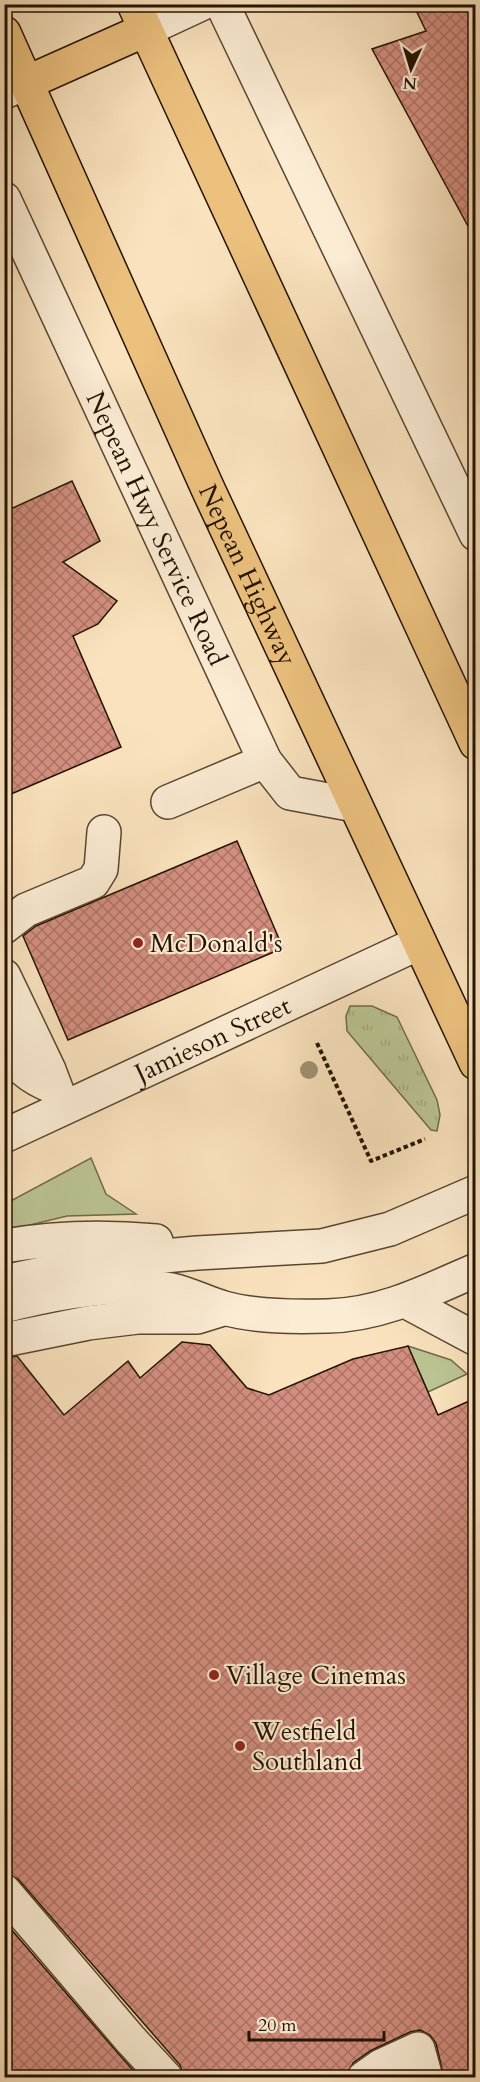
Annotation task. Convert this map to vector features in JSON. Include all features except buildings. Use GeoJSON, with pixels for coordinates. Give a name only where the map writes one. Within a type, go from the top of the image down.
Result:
{"type":"FeatureCollection","features":[{"type":"Feature","properties":{"kind":"highway"},"geometry":{"type":"LineString","coordinates":[[15,87],[139,17],[476,743]]}},
{"type":"Feature","properties":{"kind":"highway","name":"Nepean Highway"},"geometry":{"type":"LineString","coordinates":[[4,33],[15,87],[208,489],[476,1063]]}},
{"type":"Feature","properties":{"kind":"street"},"geometry":{"type":"LineString","coordinates":[[139,17],[201,4]]}},
{"type":"Feature","properties":{"kind":"street"},"geometry":{"type":"LineString","coordinates":[[222,4],[476,534]]}},
{"type":"Feature","properties":{"kind":"street","name":"Nepean Hwy Service Road"},"geometry":{"type":"LineString","coordinates":[[4,199],[265,761],[290,793],[355,805]]}},
{"type":"Feature","properties":{"kind":"street"},"geometry":{"type":"LineString","coordinates":[[168,802],[265,761]]}},
{"type":"Feature","properties":{"kind":"street"},"geometry":{"type":"LineString","coordinates":[[4,927],[26,910],[93,882],[101,869],[104,832]]}},
{"type":"Feature","properties":{"kind":"street","name":"Jamieson Street"},"geometry":{"type":"LineString","coordinates":[[8,1126],[58,1097],[419,943]]}},
{"type":"Feature","properties":{"kind":"street"},"geometry":{"type":"LineString","coordinates":[[4,976],[49,1070],[58,1097]]}},
{"type":"Feature","properties":{"kind":"street"},"geometry":{"type":"LineString","coordinates":[[4,1041],[8,1051],[31,1079],[58,1097]]}},
{"type":"Feature","properties":{"kind":"street"},"geometry":{"type":"LineString","coordinates":[[4,1282],[98,1276],[245,1250],[322,1246],[390,1228],[476,1192]]}},
{"type":"Feature","properties":{"kind":"street"},"geometry":{"type":"LineString","coordinates":[[4,1246],[93,1236],[245,1250]]}},
{"type":"Feature","properties":{"kind":"street"},"geometry":{"type":"LineString","coordinates":[[4,1306],[98,1276],[173,1290],[225,1308],[280,1316],[330,1316],[364,1313],[405,1301],[476,1270]]}},
{"type":"Feature","properties":{"kind":"street"},"geometry":{"type":"LineString","coordinates":[[405,1301],[476,1339]]}},
{"type":"Feature","properties":{"kind":"street"},"geometry":{"type":"LineString","coordinates":[[4,1340],[88,1323],[138,1317],[197,1317],[225,1308]]}},
{"type":"Feature","properties":{"kind":"street"},"geometry":{"type":"LineString","coordinates":[[4,1891],[166,2078]]}},
{"type":"Feature","properties":{"kind":"street"},"geometry":{"type":"LineString","coordinates":[[364,2078],[381,2066],[424,2068]]}},
{"type":"Feature","properties":{"kind":"path"},"geometry":{"type":"LineString","coordinates":[[317,1043],[371,1161],[425,1139]]}},
{"type":"Feature","properties":{"kind":"green space"},"geometry":{"type":"Polygon","coordinates":[[[350,1006],[372,1006],[397,1017],[437,1100],[440,1115],[437,1131],[431,1130],[347,1031],[346,1016],[350,1006]]]}},
{"type":"Feature","properties":{"kind":"green space"},"geometry":{"type":"Polygon","coordinates":[[[91,1158],[106,1194],[136,1214],[67,1216],[5,1231],[5,1204],[91,1158]]]}},
{"type":"Feature","properties":{"kind":"green space"},"geometry":{"type":"Polygon","coordinates":[[[408,1346],[451,1360],[467,1374],[428,1392],[408,1346]]]}},
{"type":"Feature","properties":{"kind":"place","name":"McDonald's"},"geometry":{"type":"Point","coordinates":[138,943]}},
{"type":"Feature","properties":{"kind":"place","name":"Village Cinemas"},"geometry":{"type":"Point","coordinates":[214,1675]}},
{"type":"Feature","properties":{"kind":"place","name":"Westfield Southland"},"geometry":{"type":"Point","coordinates":[240,1746]}}]}
